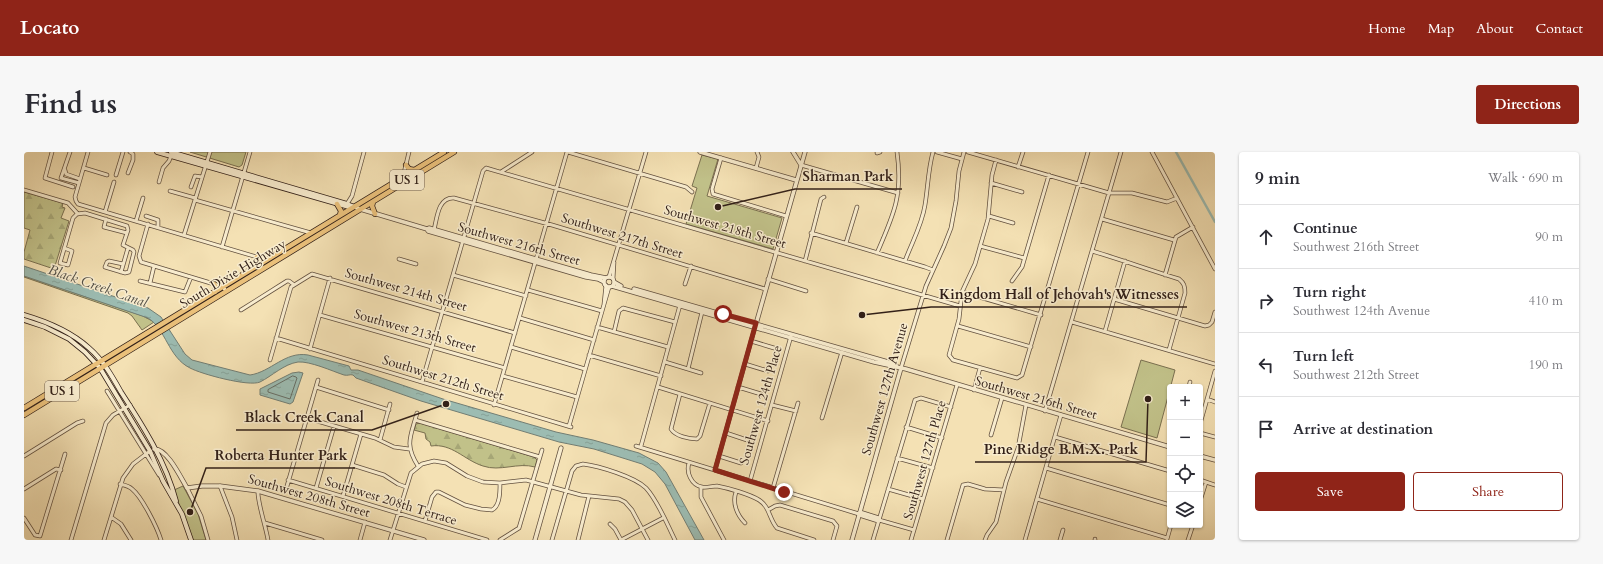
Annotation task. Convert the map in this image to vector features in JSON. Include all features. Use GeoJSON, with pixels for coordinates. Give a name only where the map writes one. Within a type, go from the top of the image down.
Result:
{"type":"FeatureCollection","features":[{"type":"Feature","properties":{"kind":"highway","name":"South Dixie Highway"},"geometry":{"type":"LineString","coordinates":[[170,323],[215,292],[224,289],[230,283],[257,266],[268,262],[302,239],[312,235],[340,215],[444,152]]}},
{"type":"Feature","properties":{"kind":"highway"},"geometry":{"type":"LineString","coordinates":[[422,171],[426,166],[449,152]]}},
{"type":"Feature","properties":{"kind":"highway","name":"South Dixie Highway"},"geometry":{"type":"LineString","coordinates":[[24,408],[104,363],[312,235],[373,202],[454,152]]}},
{"type":"Feature","properties":{"kind":"highway"},"geometry":{"type":"LineString","coordinates":[[406,165],[409,169],[414,170]]}},
{"type":"Feature","properties":{"kind":"highway"},"geometry":{"type":"LineString","coordinates":[[360,209],[360,206],[391,187],[393,183]]}},
{"type":"Feature","properties":{"kind":"highway"},"geometry":{"type":"LineString","coordinates":[[373,202],[372,206],[375,214]]}},
{"type":"Feature","properties":{"kind":"highway"},"geometry":{"type":"LineString","coordinates":[[337,204],[341,211],[340,215]]}},
{"type":"Feature","properties":{"kind":"highway"},"geometry":{"type":"LineString","coordinates":[[312,235],[353,211],[354,207]]}},
{"type":"Feature","properties":{"kind":"highway"},"geometry":{"type":"LineString","coordinates":[[257,257],[257,266]]}},
{"type":"Feature","properties":{"kind":"highway"},"geometry":{"type":"LineString","coordinates":[[214,284],[216,288],[215,292]]}},
{"type":"Feature","properties":{"kind":"highway","name":"South Dixie Highway"},"geometry":{"type":"LineString","coordinates":[[24,415],[98,366]]}},
{"type":"Feature","properties":{"kind":"main road","name":"Southwest 216th Street"},"geometry":{"type":"LineString","coordinates":[[156,152],[171,153],[349,208],[354,207]]}},
{"type":"Feature","properties":{"kind":"main road","name":"Southwest 216th Street"},"geometry":{"type":"LineString","coordinates":[[243,175],[360,209]]}},
{"type":"Feature","properties":{"kind":"main road"},"geometry":{"type":"LineString","coordinates":[[24,315],[45,321],[65,330],[88,347],[104,363],[155,448],[191,540]]}},
{"type":"Feature","properties":{"kind":"main road"},"geometry":{"type":"LineString","coordinates":[[24,320],[45,326],[64,336],[81,348],[98,366],[150,451],[160,476],[177,504]]}},
{"type":"Feature","properties":{"kind":"street"},"geometry":{"type":"LineString","coordinates":[[52,152],[45,178],[47,180],[73,187]]}},
{"type":"Feature","properties":{"kind":"street"},"geometry":{"type":"LineString","coordinates":[[60,183],[70,152]]}},
{"type":"Feature","properties":{"kind":"street"},"geometry":{"type":"LineString","coordinates":[[88,152],[75,197],[76,201],[80,205],[257,257],[268,262]]}},
{"type":"Feature","properties":{"kind":"street"},"geometry":{"type":"LineString","coordinates":[[116,175],[123,152]]}},
{"type":"Feature","properties":{"kind":"street"},"geometry":{"type":"LineString","coordinates":[[128,173],[134,158],[133,154],[130,152]]}},
{"type":"Feature","properties":{"kind":"street"},"geometry":{"type":"LineString","coordinates":[[184,235],[210,152]]}},
{"type":"Feature","properties":{"kind":"street"},"geometry":{"type":"LineString","coordinates":[[222,247],[250,152]]}},
{"type":"Feature","properties":{"kind":"street"},"geometry":{"type":"LineString","coordinates":[[347,204],[352,196],[364,152]]}},
{"type":"Feature","properties":{"kind":"street"},"geometry":{"type":"LineString","coordinates":[[401,178],[410,152]]}},
{"type":"Feature","properties":{"kind":"street"},"geometry":{"type":"LineString","coordinates":[[501,172],[532,152]]}},
{"type":"Feature","properties":{"kind":"street"},"geometry":{"type":"LineString","coordinates":[[494,405],[568,152],[686,187],[692,192]]}},
{"type":"Feature","properties":{"kind":"street"},"geometry":{"type":"LineString","coordinates":[[503,376],[577,397],[604,304],[618,245],[646,152]]}},
{"type":"Feature","properties":{"kind":"street"},"geometry":{"type":"LineString","coordinates":[[700,152],[796,180]]}},
{"type":"Feature","properties":{"kind":"street"},"geometry":{"type":"LineString","coordinates":[[756,168],[759,157],[757,152]]}},
{"type":"Feature","properties":{"kind":"street"},"geometry":{"type":"LineString","coordinates":[[793,152],[801,165],[898,193]]}},
{"type":"Feature","properties":{"kind":"street"},"geometry":{"type":"LineString","coordinates":[[715,470],[805,152]]}},
{"type":"Feature","properties":{"kind":"street"},"geometry":{"type":"LineString","coordinates":[[877,253],[893,218],[898,193],[900,178],[897,152]]}},
{"type":"Feature","properties":{"kind":"street"},"geometry":{"type":"LineString","coordinates":[[905,261],[921,223],[932,152]]}},
{"type":"Feature","properties":{"kind":"street"},"geometry":{"type":"LineString","coordinates":[[937,152],[962,159]]}},
{"type":"Feature","properties":{"kind":"street","name":"Southwest 127th Avenue"},"geometry":{"type":"LineString","coordinates":[[852,540],[899,367],[923,295],[951,228],[964,152]]}},
{"type":"Feature","properties":{"kind":"street"},"geometry":{"type":"LineString","coordinates":[[968,152],[1109,193],[1132,193],[1167,202],[1177,198]]}},
{"type":"Feature","properties":{"kind":"street"},"geometry":{"type":"LineString","coordinates":[[1018,167],[1023,152]]}},
{"type":"Feature","properties":{"kind":"street"},"geometry":{"type":"LineString","coordinates":[[996,160],[991,183],[989,216],[972,271],[962,292],[958,326],[949,355],[953,360],[1019,378],[1022,375],[1041,315],[1088,152]]}},
{"type":"Feature","properties":{"kind":"street"},"geometry":{"type":"LineString","coordinates":[[1046,411],[1122,152]]}},
{"type":"Feature","properties":{"kind":"street"},"geometry":{"type":"LineString","coordinates":[[1152,152],[1215,269]]}},
{"type":"Feature","properties":{"kind":"street"},"geometry":{"type":"LineString","coordinates":[[159,182],[163,168],[171,153]]}},
{"type":"Feature","properties":{"kind":"street"},"geometry":{"type":"LineString","coordinates":[[721,158],[712,192],[716,196],[786,216]]}},
{"type":"Feature","properties":{"kind":"street"},"geometry":{"type":"LineString","coordinates":[[84,168],[107,175]]}},
{"type":"Feature","properties":{"kind":"street","name":"Southwest 218th Street"},"geometry":{"type":"LineString","coordinates":[[474,203],[485,168],[960,306]]}},
{"type":"Feature","properties":{"kind":"street"},"geometry":{"type":"LineString","coordinates":[[65,170],[66,174],[80,181]]}},
{"type":"Feature","properties":{"kind":"street"},"geometry":{"type":"LineString","coordinates":[[1012,281],[1020,272],[1049,175]]}},
{"type":"Feature","properties":{"kind":"street"},"geometry":{"type":"LineString","coordinates":[[191,187],[195,176],[202,177]]}},
{"type":"Feature","properties":{"kind":"street"},"geometry":{"type":"LineString","coordinates":[[61,177],[80,181]]}},
{"type":"Feature","properties":{"kind":"street"},"geometry":{"type":"LineString","coordinates":[[61,177],[73,177]]}},
{"type":"Feature","properties":{"kind":"street"},"geometry":{"type":"LineString","coordinates":[[105,212],[114,182]]}},
{"type":"Feature","properties":{"kind":"street"},"geometry":{"type":"LineString","coordinates":[[991,183],[1022,192]]}},
{"type":"Feature","properties":{"kind":"street"},"geometry":{"type":"LineString","coordinates":[[24,190],[68,203],[78,214]]}},
{"type":"Feature","properties":{"kind":"street"},"geometry":{"type":"LineString","coordinates":[[170,191],[297,229],[312,235]]}},
{"type":"Feature","properties":{"kind":"street"},"geometry":{"type":"LineString","coordinates":[[805,261],[821,199],[824,197]]}},
{"type":"Feature","properties":{"kind":"street"},"geometry":{"type":"LineString","coordinates":[[136,221],[143,198]]}},
{"type":"Feature","properties":{"kind":"street","name":"Southwest 217th Street"},"geometry":{"type":"LineString","coordinates":[[434,230],[441,205],[446,199],[454,198],[691,266],[765,289]]}},
{"type":"Feature","properties":{"kind":"street"},"geometry":{"type":"LineString","coordinates":[[422,382],[474,203]]}},
{"type":"Feature","properties":{"kind":"street"},"geometry":{"type":"LineString","coordinates":[[846,243],[857,207]]}},
{"type":"Feature","properties":{"kind":"street","name":"Southwest 216th Street"},"geometry":{"type":"LineString","coordinates":[[360,209],[712,311],[842,352],[894,367],[899,367],[1167,446]]}},
{"type":"Feature","properties":{"kind":"street"},"geometry":{"type":"LineString","coordinates":[[64,248],[72,251],[68,265],[60,263],[64,248],[73,218],[78,214],[85,213],[127,225],[127,233],[123,245],[133,249],[134,252],[129,272],[127,274],[105,267],[109,260],[123,264]]}},
{"type":"Feature","properties":{"kind":"street"},"geometry":{"type":"LineString","coordinates":[[146,216],[158,220],[158,227]]}},
{"type":"Feature","properties":{"kind":"street"},"geometry":{"type":"LineString","coordinates":[[989,216],[1013,223]]}},
{"type":"Feature","properties":{"kind":"street"},"geometry":{"type":"LineString","coordinates":[[106,219],[104,226],[127,233]]}},
{"type":"Feature","properties":{"kind":"street"},"geometry":{"type":"LineString","coordinates":[[1102,219],[1174,240]]}},
{"type":"Feature","properties":{"kind":"street"},"geometry":{"type":"LineString","coordinates":[[148,224],[139,255],[139,260],[144,263],[214,284],[224,289]]}},
{"type":"Feature","properties":{"kind":"street"},"geometry":{"type":"LineString","coordinates":[[1165,275],[1174,240],[1176,237],[1193,227]]}},
{"type":"Feature","properties":{"kind":"street"},"geometry":{"type":"LineString","coordinates":[[297,229],[302,234],[302,239]]}},
{"type":"Feature","properties":{"kind":"street","name":"Southwest 216th Street"},"geometry":{"type":"LineString","coordinates":[[427,229],[428,231],[464,240]]}},
{"type":"Feature","properties":{"kind":"street"},"geometry":{"type":"LineString","coordinates":[[811,233],[933,270]]}},
{"type":"Feature","properties":{"kind":"street"},"geometry":{"type":"LineString","coordinates":[[980,246],[1024,258]]}},
{"type":"Feature","properties":{"kind":"street"},"geometry":{"type":"LineString","coordinates":[[121,272],[128,248]]}},
{"type":"Feature","properties":{"kind":"street"},"geometry":{"type":"LineString","coordinates":[[1092,251],[1179,279],[1183,282],[1185,288],[1169,350]]}},
{"type":"Feature","properties":{"kind":"street"},"geometry":{"type":"LineString","coordinates":[[399,259],[416,264]]}},
{"type":"Feature","properties":{"kind":"street"},"geometry":{"type":"LineString","coordinates":[[1105,331],[1125,261]]}},
{"type":"Feature","properties":{"kind":"street"},"geometry":{"type":"LineString","coordinates":[[150,283],[154,266]]}},
{"type":"Feature","properties":{"kind":"street"},"geometry":{"type":"LineString","coordinates":[[685,284],[691,266]]}},
{"type":"Feature","properties":{"kind":"street","name":"Southwest 214th Street"},"geometry":{"type":"LineString","coordinates":[[241,310],[287,281],[293,284],[312,274],[515,333]]}},
{"type":"Feature","properties":{"kind":"street"},"geometry":{"type":"LineString","coordinates":[[453,275],[526,296]]}},
{"type":"Feature","properties":{"kind":"street"},"geometry":{"type":"LineString","coordinates":[[140,281],[185,292],[191,277]]}},
{"type":"Feature","properties":{"kind":"street"},"geometry":{"type":"LineString","coordinates":[[310,348],[330,278]]}},
{"type":"Feature","properties":{"kind":"street"},"geometry":{"type":"LineString","coordinates":[[768,279],[806,291]]}},
{"type":"Feature","properties":{"kind":"street","name":"Southwest 216th Street"},"geometry":{"type":"LineString","coordinates":[[609,282],[702,312],[755,325]]}},
{"type":"Feature","properties":{"kind":"street"},"geometry":{"type":"LineString","coordinates":[[270,360],[293,284]]}},
{"type":"Feature","properties":{"kind":"street"},"geometry":{"type":"LineString","coordinates":[[528,290],[602,311]]}},
{"type":"Feature","properties":{"kind":"street"},"geometry":{"type":"LineString","coordinates":[[962,292],[1041,315]]}},
{"type":"Feature","properties":{"kind":"street"},"geometry":{"type":"LineString","coordinates":[[1114,299],[1205,326],[1212,322],[1215,312]]}},
{"type":"Feature","properties":{"kind":"street"},"geometry":{"type":"LineString","coordinates":[[641,446],[680,305],[687,305],[712,311]]}},
{"type":"Feature","properties":{"kind":"street"},"geometry":{"type":"LineString","coordinates":[[614,332],[619,312],[623,308],[675,322]]}},
{"type":"Feature","properties":{"kind":"street"},"geometry":{"type":"LineString","coordinates":[[688,369],[702,312]]}},
{"type":"Feature","properties":{"kind":"street","name":"Southwest 213th Street"},"geometry":{"type":"LineString","coordinates":[[320,314],[505,368]]}},
{"type":"Feature","properties":{"kind":"street"},"geometry":{"type":"LineString","coordinates":[[520,318],[594,340]]}},
{"type":"Feature","properties":{"kind":"street"},"geometry":{"type":"LineString","coordinates":[[1072,322],[1215,364]]}},
{"type":"Feature","properties":{"kind":"street"},"geometry":{"type":"LineString","coordinates":[[958,326],[1031,347]]}},
{"type":"Feature","properties":{"kind":"street"},"geometry":{"type":"LineString","coordinates":[[597,327],[668,347]]}},
{"type":"Feature","properties":{"kind":"street","name":"Southwest 216th Street"},"geometry":{"type":"LineString","coordinates":[[791,336],[895,364],[899,367]]}},
{"type":"Feature","properties":{"kind":"street","name":"Southwest 124th Place"},"geometry":{"type":"LineString","coordinates":[[750,481],[791,336]]}},
{"type":"Feature","properties":{"kind":"street","name":"Southwest 212th Street"},"geometry":{"type":"LineString","coordinates":[[276,338],[570,427],[577,397]]}},
{"type":"Feature","properties":{"kind":"street"},"geometry":{"type":"LineString","coordinates":[[751,341],[774,348]]}},
{"type":"Feature","properties":{"kind":"street"},"geometry":{"type":"LineString","coordinates":[[511,347],[585,369]]}},
{"type":"Feature","properties":{"kind":"street"},"geometry":{"type":"LineString","coordinates":[[822,418],[842,352]]}},
{"type":"Feature","properties":{"kind":"street"},"geometry":{"type":"LineString","coordinates":[[589,355],[661,376]]}},
{"type":"Feature","properties":{"kind":"street"},"geometry":{"type":"LineString","coordinates":[[665,362],[701,373]]}},
{"type":"Feature","properties":{"kind":"street"},"geometry":{"type":"LineString","coordinates":[[745,364],[768,371]]}},
{"type":"Feature","properties":{"kind":"street"},"geometry":{"type":"LineString","coordinates":[[974,390],[980,368]]}},
{"type":"Feature","properties":{"kind":"street"},"geometry":{"type":"LineString","coordinates":[[1201,420],[1215,371]]}},
{"type":"Feature","properties":{"kind":"street"},"geometry":{"type":"LineString","coordinates":[[287,486],[318,380]]}},
{"type":"Feature","properties":{"kind":"street","name":"Southwest 127th Place"},"geometry":{"type":"LineString","coordinates":[[911,540],[957,385]]}},
{"type":"Feature","properties":{"kind":"street"},"geometry":{"type":"LineString","coordinates":[[316,387],[389,410]]}},
{"type":"Feature","properties":{"kind":"street"},"geometry":{"type":"LineString","coordinates":[[658,387],[768,421]]}},
{"type":"Feature","properties":{"kind":"street"},"geometry":{"type":"LineString","coordinates":[[738,387],[761,394]]}},
{"type":"Feature","properties":{"kind":"street"},"geometry":{"type":"LineString","coordinates":[[107,391],[160,476]]}},
{"type":"Feature","properties":{"kind":"street"},"geometry":{"type":"LineString","coordinates":[[680,394],[671,426],[672,432],[690,438],[698,439],[710,403]]}},
{"type":"Feature","properties":{"kind":"street"},"geometry":{"type":"LineString","coordinates":[[873,540],[914,401],[916,398],[921,398],[951,407]]}},
{"type":"Feature","properties":{"kind":"street"},"geometry":{"type":"LineString","coordinates":[[991,434],[1002,398]]}},
{"type":"Feature","properties":{"kind":"street"},"geometry":{"type":"LineString","coordinates":[[1207,399],[1215,402]]}},
{"type":"Feature","properties":{"kind":"street"},"geometry":{"type":"LineString","coordinates":[[773,488],[798,403]]}},
{"type":"Feature","properties":{"kind":"street"},"geometry":{"type":"LineString","coordinates":[[380,440],[390,404]]}},
{"type":"Feature","properties":{"kind":"street"},"geometry":{"type":"LineString","coordinates":[[772,404],[796,411]]}},
{"type":"Feature","properties":{"kind":"street"},"geometry":{"type":"LineString","coordinates":[[71,540],[103,429],[109,419],[130,405]]}},
{"type":"Feature","properties":{"kind":"street"},"geometry":{"type":"LineString","coordinates":[[985,540],[996,524],[1004,490],[1018,448],[1026,405]]}},
{"type":"Feature","properties":{"kind":"street"},"geometry":{"type":"LineString","coordinates":[[417,413],[410,438],[409,449],[418,466]]}},
{"type":"Feature","properties":{"kind":"street"},"geometry":{"type":"LineString","coordinates":[[1025,540],[1062,416]]}},
{"type":"Feature","properties":{"kind":"street"},"geometry":{"type":"LineString","coordinates":[[307,418],[380,440],[397,448],[409,449]]}},
{"type":"Feature","properties":{"kind":"street"},"geometry":{"type":"LineString","coordinates":[[415,420],[540,457]]}},
{"type":"Feature","properties":{"kind":"street"},"geometry":{"type":"LineString","coordinates":[[24,456],[77,423],[83,421]]}},
{"type":"Feature","properties":{"kind":"street"},"geometry":{"type":"LineString","coordinates":[[316,488],[334,426]]}},
{"type":"Feature","properties":{"kind":"street"},"geometry":{"type":"LineString","coordinates":[[906,427],[942,438]]}},
{"type":"Feature","properties":{"kind":"street"},"geometry":{"type":"LineString","coordinates":[[726,433],[748,440]]}},
{"type":"Feature","properties":{"kind":"street"},"geometry":{"type":"LineString","coordinates":[[1203,433],[1215,437]]}},
{"type":"Feature","properties":{"kind":"street"},"geometry":{"type":"LineString","coordinates":[[343,496],[361,434]]}},
{"type":"Feature","properties":{"kind":"street"},"geometry":{"type":"LineString","coordinates":[[1055,437],[1167,470]]}},
{"type":"Feature","properties":{"kind":"street"},"geometry":{"type":"LineString","coordinates":[[636,446],[641,446],[657,453],[689,463],[914,530]]}},
{"type":"Feature","properties":{"kind":"street"},"geometry":{"type":"LineString","coordinates":[[104,540],[120,484],[129,468],[155,448],[160,449],[165,453],[187,488],[200,512],[208,540]]}},
{"type":"Feature","properties":{"kind":"street"},"geometry":{"type":"LineString","coordinates":[[535,540],[562,448]]}},
{"type":"Feature","properties":{"kind":"street"},"geometry":{"type":"LineString","coordinates":[[500,540],[519,528],[542,450]]}},
{"type":"Feature","properties":{"kind":"street"},"geometry":{"type":"LineString","coordinates":[[24,518],[34,534],[39,537],[42,533],[65,454]]}},
{"type":"Feature","properties":{"kind":"street"},"geometry":{"type":"LineString","coordinates":[[719,456],[741,463]]}},
{"type":"Feature","properties":{"kind":"street"},"geometry":{"type":"LineString","coordinates":[[1203,457],[1215,460]]}},
{"type":"Feature","properties":{"kind":"street"},"geometry":{"type":"LineString","coordinates":[[897,458],[932,468]]}},
{"type":"Feature","properties":{"kind":"street"},"geometry":{"type":"LineString","coordinates":[[390,540],[411,473],[418,466],[429,461],[442,461],[473,479],[486,482],[500,483],[524,480],[533,481],[589,496],[622,500],[632,510],[648,540]]}},
{"type":"Feature","properties":{"kind":"street"},"geometry":{"type":"LineString","coordinates":[[689,463],[688,473],[693,482],[700,487],[714,486],[758,499],[768,510],[774,524],[779,530],[814,540]]}},
{"type":"Feature","properties":{"kind":"street"},"geometry":{"type":"LineString","coordinates":[[352,465],[384,475],[396,483],[406,487]]}},
{"type":"Feature","properties":{"kind":"street"},"geometry":{"type":"LineString","coordinates":[[552,540],[572,471],[578,465],[587,465],[627,477],[637,482],[650,494],[675,540]]}},
{"type":"Feature","properties":{"kind":"street"},"geometry":{"type":"LineString","coordinates":[[1046,468],[1167,504]]}},
{"type":"Feature","properties":{"kind":"street"},"geometry":{"type":"LineString","coordinates":[[24,489],[56,469],[61,470]]}},
{"type":"Feature","properties":{"kind":"street","name":"Southwest 208th Terrace"},"geometry":{"type":"LineString","coordinates":[[288,480],[487,540]]}},
{"type":"Feature","properties":{"kind":"street"},"geometry":{"type":"LineString","coordinates":[[1203,481],[1215,485]]}},
{"type":"Feature","properties":{"kind":"street"},"geometry":{"type":"LineString","coordinates":[[1203,492],[1206,482]]}},
{"type":"Feature","properties":{"kind":"street"},"geometry":{"type":"LineString","coordinates":[[425,521],[433,495],[437,492],[474,508],[488,510],[495,508],[500,493],[500,483]]}},
{"type":"Feature","properties":{"kind":"street"},"geometry":{"type":"LineString","coordinates":[[120,484],[131,488],[137,493],[152,518],[161,540]]}},
{"type":"Feature","properties":{"kind":"street"},"geometry":{"type":"LineString","coordinates":[[947,540],[963,485],[968,484],[985,489],[1004,490]]}},
{"type":"Feature","properties":{"kind":"street","name":"Southwest 208th Street"},"geometry":{"type":"LineString","coordinates":[[187,488],[190,486],[220,486],[258,491],[424,540]]}},
{"type":"Feature","properties":{"kind":"street"},"geometry":{"type":"LineString","coordinates":[[220,486],[232,517],[237,540]]}},
{"type":"Feature","properties":{"kind":"street"},"geometry":{"type":"LineString","coordinates":[[700,487],[701,497],[724,540]]}},
{"type":"Feature","properties":{"kind":"street"},"geometry":{"type":"LineString","coordinates":[[888,489],[923,499]]}},
{"type":"Feature","properties":{"kind":"street"},"geometry":{"type":"LineString","coordinates":[[258,491],[257,496],[266,523],[268,540]]}},
{"type":"Feature","properties":{"kind":"street"},"geometry":{"type":"LineString","coordinates":[[736,492],[734,501],[740,518],[745,523]]}},
{"type":"Feature","properties":{"kind":"street"},"geometry":{"type":"LineString","coordinates":[[578,540],[589,496]]}},
{"type":"Feature","properties":{"kind":"street"},"geometry":{"type":"LineString","coordinates":[[1037,499],[1166,539],[1170,528]]}},
{"type":"Feature","properties":{"kind":"street"},"geometry":{"type":"LineString","coordinates":[[768,510],[780,505],[832,520],[836,524],[833,540]]}},
{"type":"Feature","properties":{"kind":"street"},"geometry":{"type":"LineString","coordinates":[[111,517],[121,524],[131,540]]}},
{"type":"Feature","properties":{"kind":"street"},"geometry":{"type":"LineString","coordinates":[[610,524],[615,529],[621,540],[663,518]]}},
{"type":"Feature","properties":{"kind":"street"},"geometry":{"type":"LineString","coordinates":[[360,540],[365,522]]}},
{"type":"Feature","properties":{"kind":"street"},"geometry":{"type":"LineString","coordinates":[[266,523],[322,540]]}},
{"type":"Feature","properties":{"kind":"street"},"geometry":{"type":"LineString","coordinates":[[1188,540],[1192,528]]}},
{"type":"Feature","properties":{"kind":"street"},"geometry":{"type":"LineString","coordinates":[[1060,540],[1063,530]]}},
{"type":"Feature","properties":{"kind":"street"},"geometry":{"type":"LineString","coordinates":[[507,536],[509,540]]}},
{"type":"Feature","properties":{"kind":"green space"},"geometry":{"type":"Polygon","coordinates":[[[190,152],[246,152],[242,165],[239,167],[190,152]]]}},
{"type":"Feature","properties":{"kind":"green space"},"geometry":{"type":"Polygon","coordinates":[[[702,155],[718,159],[707,196],[782,218],[773,249],[686,224],[697,188],[692,186],[702,155]]]}},
{"type":"Feature","properties":{"kind":"green space"},"geometry":{"type":"Polygon","coordinates":[[[24,192],[63,203],[62,207],[65,208],[61,218],[69,221],[54,269],[24,259],[24,252],[30,230],[24,228],[24,192]]]}},
{"type":"Feature","properties":{"kind":"green space"},"geometry":{"type":"Polygon","coordinates":[[[24,276],[143,316],[154,322],[142,330],[128,313],[24,276]]]}},
{"type":"Feature","properties":{"kind":"green space"},"geometry":{"type":"Polygon","coordinates":[[[1141,360],[1175,370],[1171,384],[1167,384],[1167,400],[1157,438],[1121,427],[1141,360]]]}},
{"type":"Feature","properties":{"kind":"green space"},"geometry":{"type":"Polygon","coordinates":[[[420,423],[534,457],[537,460],[535,467],[522,466],[489,468],[483,466],[452,449],[431,446],[430,442],[426,439],[425,433],[414,430],[416,424],[420,423]]]}},
{"type":"Feature","properties":{"kind":"green space"},"geometry":{"type":"Polygon","coordinates":[[[183,486],[198,514],[206,540],[192,540],[174,490],[183,486]]]}},
{"type":"Feature","properties":{"kind":"water","name":"Black Creek Canal"},"geometry":{"type":"Polygon","coordinates":[[[24,266],[148,308],[161,317],[185,354],[192,360],[250,375],[265,370],[292,356],[308,355],[349,366],[351,370],[358,370],[443,399],[556,432],[593,440],[639,453],[658,463],[666,472],[704,540],[695,540],[665,484],[655,472],[642,464],[594,449],[559,442],[421,401],[356,378],[353,375],[344,375],[309,363],[293,363],[260,382],[254,383],[225,379],[204,373],[190,368],[183,363],[172,350],[159,329],[148,318],[24,276],[24,266]]]}},
{"type":"Feature","properties":{"kind":"water"},"geometry":{"type":"Polygon","coordinates":[[[292,373],[303,373],[293,402],[290,404],[260,395],[260,389],[292,373]]]}},
{"type":"Feature","properties":{"kind":"waterway"},"geometry":{"type":"LineString","coordinates":[[1176,152],[1215,222]]}},
{"type":"Feature","properties":{"kind":"place","name":"Sharman Park"},"geometry":{"type":"Point","coordinates":[718,207]}},
{"type":"Feature","properties":{"kind":"place","name":"Kingdom Hall of Jehovah's Witnesses"},"geometry":{"type":"Point","coordinates":[862,315]}},
{"type":"Feature","properties":{"kind":"place","name":"Pine Ridge B.M.X. Park"},"geometry":{"type":"Point","coordinates":[1148,399]}},
{"type":"Feature","properties":{"kind":"place","name":"Black Creek Canal"},"geometry":{"type":"Point","coordinates":[446,404]}},
{"type":"Feature","properties":{"kind":"place","name":"Roberta Hunter Park"},"geometry":{"type":"Point","coordinates":[190,512]}},
{"type":"Feature","properties":{"kind":"route"},"geometry":{"type":"LineString","coordinates":[[723,314],[756,323],[715,470],[784,492]]}}]}
